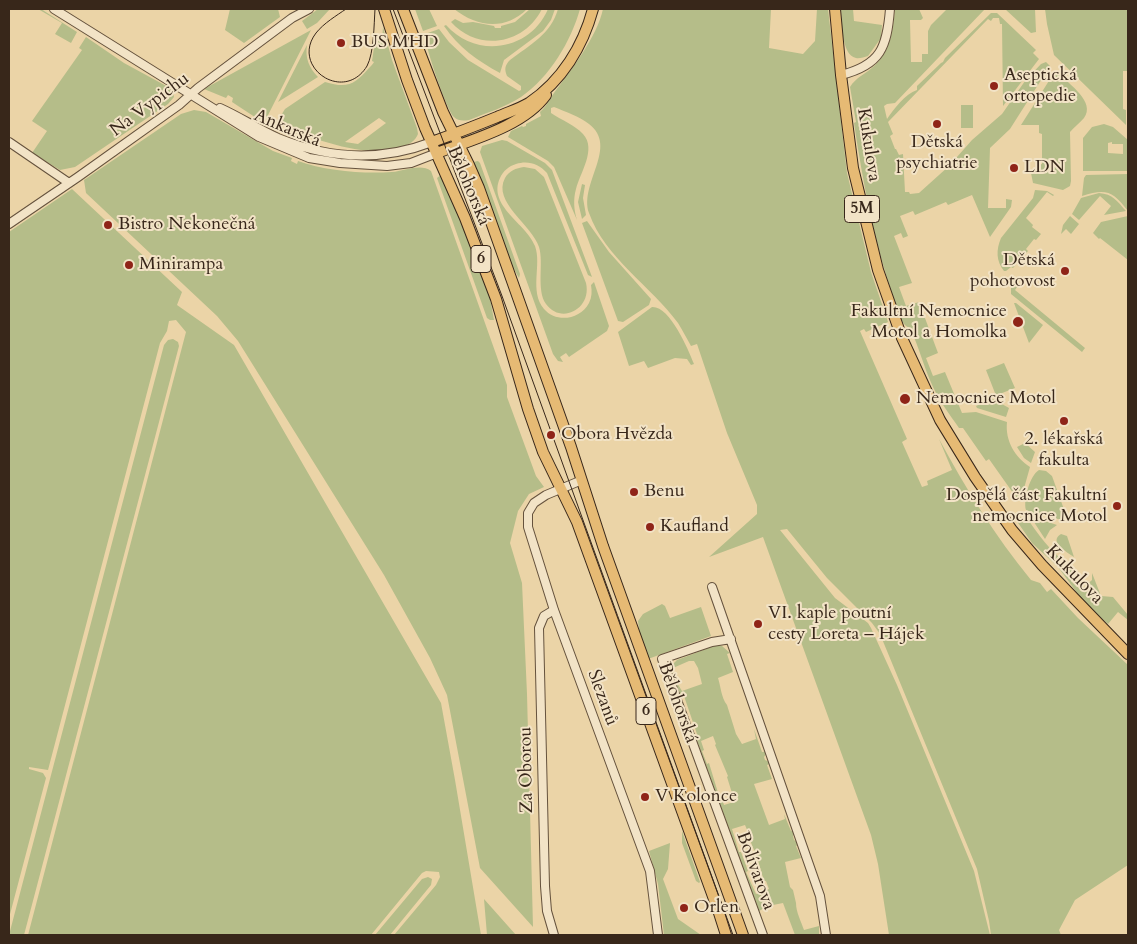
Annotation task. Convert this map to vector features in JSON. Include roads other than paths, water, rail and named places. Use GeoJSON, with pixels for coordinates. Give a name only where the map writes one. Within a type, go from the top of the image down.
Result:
{"type":"FeatureCollection","features":[{"type":"Feature","properties":{"kind":"main road","name":"Bělohorská"},"geometry":{"type":"LineString","coordinates":[[384,9],[407,80],[465,218],[496,299],[531,418],[546,460],[580,529],[726,935]]}},
{"type":"Feature","properties":{"kind":"main road","name":"Bělohorská"},"geometry":{"type":"LineString","coordinates":[[404,9],[443,112],[479,188],[582,480],[603,546],[743,935]]}},
{"type":"Feature","properties":{"kind":"main road"},"geometry":{"type":"LineString","coordinates":[[437,153],[502,127],[526,114],[541,102],[577,49],[588,26],[593,9]]}},
{"type":"Feature","properties":{"kind":"main road","name":"Kukulova"},"geometry":{"type":"LineString","coordinates":[[835,9],[853,168],[878,270],[902,338],[940,420],[980,484],[1012,530],[1042,565],[1128,654]]}},
{"type":"Feature","properties":{"kind":"main road"},"geometry":{"type":"LineString","coordinates":[[432,142],[526,104],[559,76]]}},
{"type":"Feature","properties":{"kind":"street","name":"Ankarská"},"geometry":{"type":"LineString","coordinates":[[54,9],[261,138],[309,158],[340,163],[387,166],[411,163],[437,153]]}},
{"type":"Feature","properties":{"kind":"street","name":"Na Vypichu"},"geometry":{"type":"LineString","coordinates":[[9,224],[179,105],[292,18],[309,9]]}},
{"type":"Feature","properties":{"kind":"street"},"geometry":{"type":"LineString","coordinates":[[841,75],[865,67],[877,56],[886,42],[890,9]]}},
{"type":"Feature","properties":{"kind":"street","name":"Ankarská"},"geometry":{"type":"LineString","coordinates":[[191,94],[277,137],[300,146],[324,152],[350,155],[383,154],[404,152],[432,142]]}},
{"type":"Feature","properties":{"kind":"street"},"geometry":{"type":"LineString","coordinates":[[9,142],[69,183]]}},
{"type":"Feature","properties":{"kind":"street"},"geometry":{"type":"LineString","coordinates":[[561,488],[582,480]]}},
{"type":"Feature","properties":{"kind":"street","name":"Slezanů"},"geometry":{"type":"LineString","coordinates":[[561,488],[534,502],[529,510],[527,522],[529,533],[554,610],[650,871],[658,935]]}},
{"type":"Feature","properties":{"kind":"street"},"geometry":{"type":"LineString","coordinates":[[712,587],[820,896],[826,935]]}},
{"type":"Feature","properties":{"kind":"street","name":"Za Oborou"},"geometry":{"type":"LineString","coordinates":[[554,610],[544,616],[539,628],[545,886],[547,911],[554,935]]}},
{"type":"Feature","properties":{"kind":"street","name":"Bolívarova"},"geometry":{"type":"LineString","coordinates":[[731,639],[712,642],[662,659],[762,935]]}},
{"type":"Feature","properties":{"kind":"tram line"},"geometry":{"type":"LineString","coordinates":[[346,9],[319,29],[310,46],[310,58],[315,68],[323,77],[334,81],[346,82],[357,77],[367,66],[372,46],[375,9]]}},
{"type":"Feature","properties":{"kind":"tram line"},"geometry":{"type":"LineString","coordinates":[[393,9],[502,296],[733,935]]}},
{"type":"Feature","properties":{"kind":"place","name":"BUS MHD"},"geometry":{"type":"Point","coordinates":[341,43]}},
{"type":"Feature","properties":{"kind":"place","name":"Aseptická ortopedie"},"geometry":{"type":"Point","coordinates":[994,86]}},
{"type":"Feature","properties":{"kind":"place","name":"Dětská psychiatrie"},"geometry":{"type":"Point","coordinates":[937,124]}},
{"type":"Feature","properties":{"kind":"place","name":"LDN"},"geometry":{"type":"Point","coordinates":[1014,168]}},
{"type":"Feature","properties":{"kind":"place","name":"Bistro Nekonečná"},"geometry":{"type":"Point","coordinates":[108,225]}},
{"type":"Feature","properties":{"kind":"place","name":"Minirampa"},"geometry":{"type":"Point","coordinates":[129,265]}},
{"type":"Feature","properties":{"kind":"place","name":"Dětská pohotovost"},"geometry":{"type":"Point","coordinates":[1065,271]}},
{"type":"Feature","properties":{"kind":"place","name":"Fakultní Nemocnice Motol a Homolka"},"geometry":{"type":"Point","coordinates":[1018,322]}},
{"type":"Feature","properties":{"kind":"place","name":"Nemocnice Motol"},"geometry":{"type":"Point","coordinates":[905,399]}},
{"type":"Feature","properties":{"kind":"place","name":"2. lékařská fakulta"},"geometry":{"type":"Point","coordinates":[1064,421]}},
{"type":"Feature","properties":{"kind":"place","name":"Obora Hvězda"},"geometry":{"type":"Point","coordinates":[551,435]}},
{"type":"Feature","properties":{"kind":"place","name":"Benu"},"geometry":{"type":"Point","coordinates":[634,492]}},
{"type":"Feature","properties":{"kind":"place","name":"Dospělá část Fakultní nemocnice Motol"},"geometry":{"type":"Point","coordinates":[1117,506]}},
{"type":"Feature","properties":{"kind":"place","name":"Kaufland"},"geometry":{"type":"Point","coordinates":[650,527]}},
{"type":"Feature","properties":{"kind":"place","name":"VI. kaple poutní cesty Loreta – Hájek"},"geometry":{"type":"Point","coordinates":[758,624]}},
{"type":"Feature","properties":{"kind":"place","name":"V Kolonce"},"geometry":{"type":"Point","coordinates":[645,797]}},
{"type":"Feature","properties":{"kind":"place","name":"Orlen"},"geometry":{"type":"Point","coordinates":[684,908]}}]}
